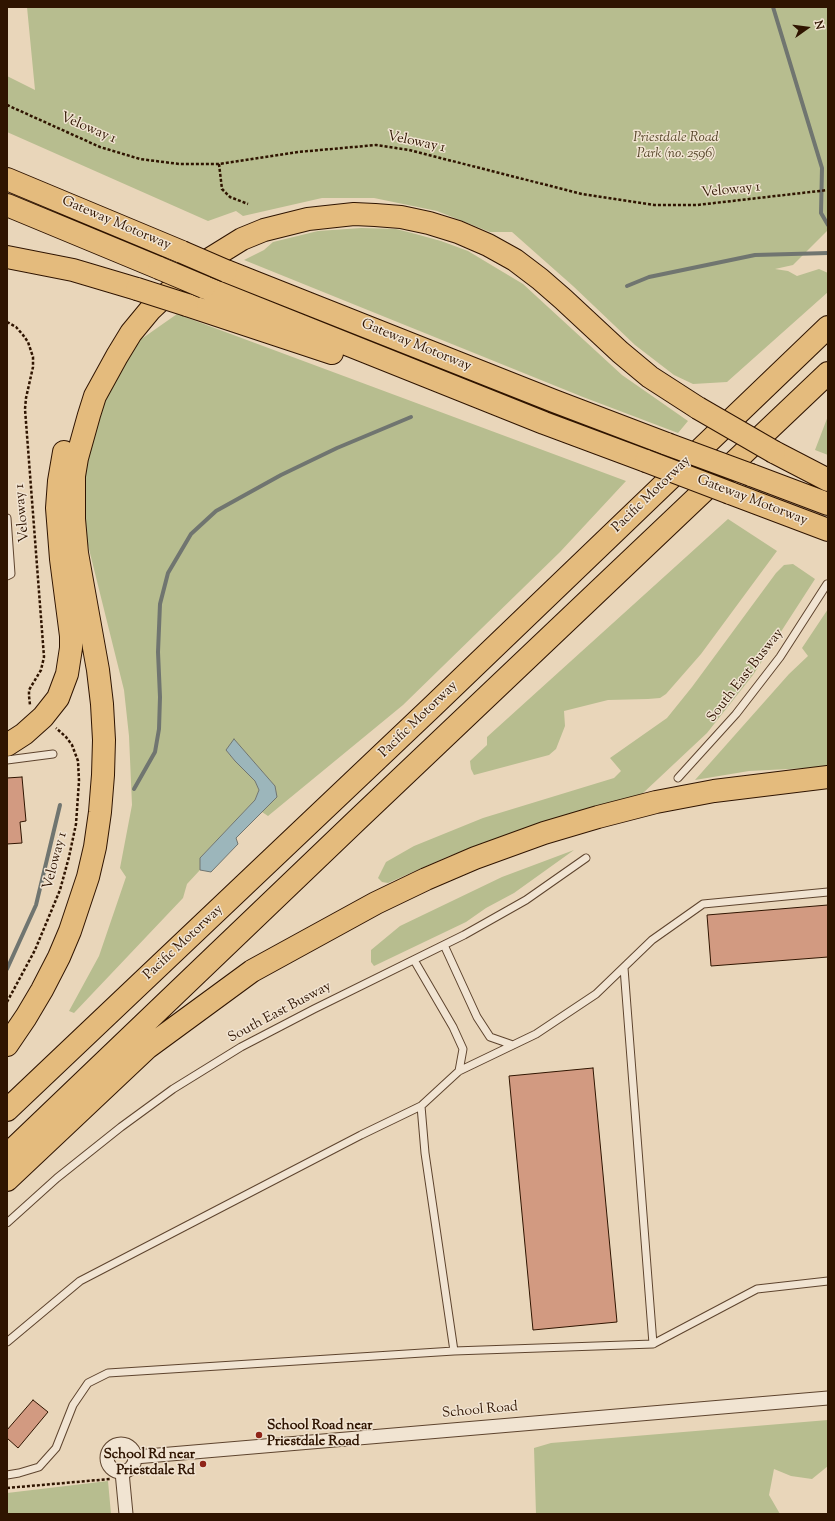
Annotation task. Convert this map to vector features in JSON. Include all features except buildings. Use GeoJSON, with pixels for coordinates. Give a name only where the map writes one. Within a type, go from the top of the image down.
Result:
{"type":"FeatureCollection","features":[{"type":"Feature","properties":{"kind":"highway","name":"Gateway Motorway"},"geometry":{"type":"LineString","coordinates":[[7,179],[226,271],[554,401],[828,504]]}},
{"type":"Feature","properties":{"kind":"highway","name":"Gateway Motorway"},"geometry":{"type":"LineString","coordinates":[[7,205],[204,287],[366,352],[730,493],[824,532]]}},
{"type":"Feature","properties":{"kind":"highway"},"geometry":{"type":"LineString","coordinates":[[7,1045],[30,1011],[59,957],[70,932],[86,884],[94,847],[103,775],[104,740],[98,670],[77,553],[74,519],[74,476],[83,435],[95,396],[131,333],[150,310],[186,275],[200,264],[242,239],[264,230],[285,224],[330,216],[354,214],[401,217],[429,223],[458,232],[488,245],[515,260],[551,289],[620,352],[650,377],[698,408],[774,452],[828,480]]}},
{"type":"Feature","properties":{"kind":"highway"},"geometry":{"type":"LineString","coordinates":[[7,257],[73,270],[138,289],[341,356],[366,352]]}},
{"type":"Feature","properties":{"kind":"highway","name":"Pacific Motorway"},"geometry":{"type":"LineString","coordinates":[[7,1110],[438,702],[828,327]]}},
{"type":"Feature","properties":{"kind":"highway"},"geometry":{"type":"LineString","coordinates":[[7,745],[24,734],[43,717],[58,698],[67,674],[71,648],[71,636],[61,559],[57,508],[62,460],[67,437],[79,400],[99,360],[107,348],[131,333]]}},
{"type":"Feature","properties":{"kind":"highway","name":"Pacific Motorway"},"geometry":{"type":"LineString","coordinates":[[7,1155],[828,373]]}},
{"type":"Feature","properties":{"kind":"highway"},"geometry":{"type":"LineString","coordinates":[[7,1180],[147,1048],[252,970],[376,903],[475,858],[544,833],[656,802],[714,792],[828,777]]}},
{"type":"Feature","properties":{"kind":"highway"},"geometry":{"type":"LineString","coordinates":[[757,786],[800,791],[828,790]]}},
{"type":"Feature","properties":{"kind":"street","name":"School Road"},"geometry":{"type":"LineString","coordinates":[[135,1457],[828,1398]]}},
{"type":"Feature","properties":{"kind":"street"},"geometry":{"type":"LineString","coordinates":[[119,1444],[124,1444],[132,1450],[135,1457],[134,1464],[122,1475],[113,1470],[107,1462],[106,1457],[110,1448],[119,1444]]}},
{"type":"Feature","properties":{"kind":"street"},"geometry":{"type":"LineString","coordinates":[[122,1475],[126,1514]]}},
{"type":"Feature","properties":{"kind":"lane"},"geometry":{"type":"LineString","coordinates":[[7,518],[11,574],[7,576]]}},
{"type":"Feature","properties":{"kind":"lane","name":"South East Busway"},"geometry":{"type":"LineString","coordinates":[[678,778],[736,714],[780,658],[827,584]]}},
{"type":"Feature","properties":{"kind":"lane"},"geometry":{"type":"LineString","coordinates":[[7,760],[53,754]]}},
{"type":"Feature","properties":{"kind":"lane","name":"South East Busway"},"geometry":{"type":"LineString","coordinates":[[7,1223],[56,1178],[121,1127],[174,1089],[241,1047],[314,1009],[444,946],[526,900],[586,858]]}},
{"type":"Feature","properties":{"kind":"lane"},"geometry":{"type":"LineString","coordinates":[[7,1342],[80,1281],[361,1135],[421,1106],[459,1071],[536,1034],[596,994],[652,940],[703,904],[828,892]]}},
{"type":"Feature","properties":{"kind":"lane"},"geometry":{"type":"LineString","coordinates":[[444,946],[477,1016],[490,1037],[513,1045]]}},
{"type":"Feature","properties":{"kind":"lane"},"geometry":{"type":"LineString","coordinates":[[414,960],[453,1027],[463,1049],[459,1071]]}},
{"type":"Feature","properties":{"kind":"lane"},"geometry":{"type":"LineString","coordinates":[[624,968],[653,1344]]}},
{"type":"Feature","properties":{"kind":"lane"},"geometry":{"type":"LineString","coordinates":[[421,1106],[425,1153],[454,1351]]}},
{"type":"Feature","properties":{"kind":"lane"},"geometry":{"type":"LineString","coordinates":[[7,1475],[19,1474],[39,1467],[56,1448],[73,1405],[88,1383],[108,1373],[454,1351],[653,1344],[757,1289],[828,1282]]}},
{"type":"Feature","properties":{"kind":"path","name":"Veloway 1"},"geometry":{"type":"LineString","coordinates":[[7,105],[100,147],[140,159],[179,164],[219,164],[298,152],[376,145],[409,150],[582,194],[654,205],[697,205],[828,190]]}},
{"type":"Feature","properties":{"kind":"path"},"geometry":{"type":"LineString","coordinates":[[219,164],[222,189],[230,197],[248,204]]}},
{"type":"Feature","properties":{"kind":"path","name":"Veloway 1"},"geometry":{"type":"LineString","coordinates":[[7,322],[16,327],[23,335],[30,346],[33,357],[33,367],[26,398],[25,415],[44,657],[41,670],[29,690],[30,702],[33,709]]}},
{"type":"Feature","properties":{"kind":"path","name":"Veloway 1"},"geometry":{"type":"LineString","coordinates":[[7,1002],[35,950],[60,890],[76,824],[79,781],[76,753],[69,741],[51,724]]}},
{"type":"Feature","properties":{"kind":"path"},"geometry":{"type":"LineString","coordinates":[[7,1488],[122,1475]]}},
{"type":"Feature","properties":{"kind":"green space","name":"Priestdale Road Park (no. 2596)"},"geometry":{"type":"Polygon","coordinates":[[[27,7],[828,7],[828,230],[793,265],[775,269],[788,271],[797,276],[819,269],[828,273],[828,292],[727,382],[693,384],[674,375],[635,345],[573,286],[512,232],[490,232],[437,211],[374,198],[322,198],[243,216],[236,211],[208,221],[7,132],[7,76],[35,90],[27,7]]]}},
{"type":"Feature","properties":{"kind":"green space"},"geometry":{"type":"Polygon","coordinates":[[[361,228],[396,229],[441,241],[468,251],[523,284],[622,375],[688,421],[678,433],[583,397],[244,260],[264,250],[273,242],[318,231],[361,228]]]}},
{"type":"Feature","properties":{"kind":"green space"},"geometry":{"type":"Polygon","coordinates":[[[177,314],[626,481],[560,552],[403,705],[268,816],[262,812],[276,797],[275,786],[234,740],[226,750],[255,781],[259,790],[255,800],[200,858],[200,870],[187,884],[183,898],[74,1013],[69,1011],[99,956],[126,877],[120,868],[132,805],[129,736],[124,690],[86,537],[82,496],[87,462],[111,381],[130,347],[177,314]]]}},
{"type":"Feature","properties":{"kind":"green space"},"geometry":{"type":"Polygon","coordinates":[[[828,416],[828,455],[815,450],[828,416]]]}},
{"type":"Feature","properties":{"kind":"green space"},"geometry":{"type":"Polygon","coordinates":[[[728,519],[777,551],[701,654],[666,694],[660,698],[608,700],[564,711],[565,726],[556,749],[549,755],[474,775],[471,769],[470,761],[487,745],[487,737],[728,519]]]}},
{"type":"Feature","properties":{"kind":"green space"},"geometry":{"type":"Polygon","coordinates":[[[793,564],[815,579],[753,675],[707,733],[642,794],[542,823],[449,856],[388,883],[382,882],[378,878],[386,862],[414,846],[483,818],[614,778],[621,771],[610,758],[667,718],[692,687],[776,573],[784,565],[793,564]]]}},
{"type":"Feature","properties":{"kind":"green space"},"geometry":{"type":"Polygon","coordinates":[[[828,609],[828,767],[749,771],[695,780],[789,674],[808,656],[802,648],[828,609]]]}},
{"type":"Feature","properties":{"kind":"green space"},"geometry":{"type":"Polygon","coordinates":[[[574,850],[514,893],[486,908],[466,922],[374,966],[371,962],[371,950],[400,926],[502,877],[574,850]]]}},
{"type":"Feature","properties":{"kind":"green space"},"geometry":{"type":"Polygon","coordinates":[[[828,1420],[828,1466],[812,1479],[791,1476],[774,1469],[769,1495],[780,1514],[536,1514],[534,1448],[551,1443],[828,1420]]]}},
{"type":"Feature","properties":{"kind":"green space"},"geometry":{"type":"Polygon","coordinates":[[[108,1481],[111,1514],[7,1514],[7,1493],[108,1481]]]}},
{"type":"Feature","properties":{"kind":"water"},"geometry":{"type":"Polygon","coordinates":[[[234,739],[275,786],[277,797],[236,838],[238,844],[211,872],[200,870],[200,858],[255,800],[259,790],[255,781],[226,750],[234,739]]]}},
{"type":"Feature","properties":{"kind":"waterway"},"geometry":{"type":"LineString","coordinates":[[773,7],[822,168],[821,213],[828,225]]}},
{"type":"Feature","properties":{"kind":"waterway"},"geometry":{"type":"LineString","coordinates":[[627,286],[649,277],[755,255],[828,253]]}},
{"type":"Feature","properties":{"kind":"waterway"},"geometry":{"type":"LineString","coordinates":[[134,789],[155,752],[159,729],[160,697],[158,652],[160,604],[168,573],[191,534],[216,511],[281,475],[337,448],[411,417]]}},
{"type":"Feature","properties":{"kind":"waterway"},"geometry":{"type":"LineString","coordinates":[[7,969],[36,905],[60,805]]}},
{"type":"Feature","properties":{"kind":"place","name":"School Road near Priestdale Road"},"geometry":{"type":"Point","coordinates":[259,1435]}},
{"type":"Feature","properties":{"kind":"place","name":"School Rd near Priestdale Rd"},"geometry":{"type":"Point","coordinates":[203,1464]}}]}
